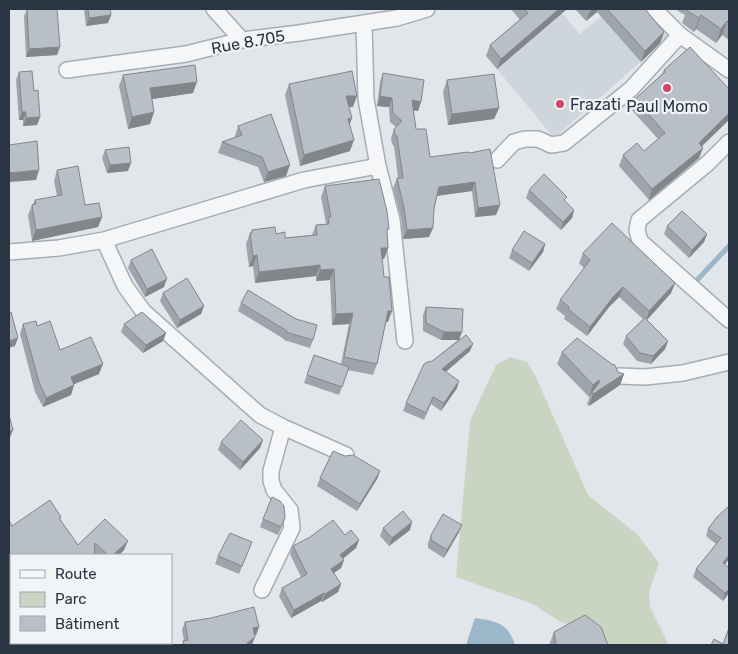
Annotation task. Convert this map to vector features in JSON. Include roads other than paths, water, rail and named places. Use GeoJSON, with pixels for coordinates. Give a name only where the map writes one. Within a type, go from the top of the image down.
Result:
{"type":"FeatureCollection","features":[{"type":"Feature","properties":{"kind":"street"},"geometry":{"type":"LineString","coordinates":[[214,9],[242,40]]}},
{"type":"Feature","properties":{"kind":"street","name":"Rue 8.705"},"geometry":{"type":"LineString","coordinates":[[68,70],[186,54],[242,40],[397,18],[409,11],[427,9]]}},
{"type":"Feature","properties":{"kind":"street"},"geometry":{"type":"LineString","coordinates":[[654,9],[680,35],[729,70]]}},
{"type":"Feature","properties":{"kind":"street"},"geometry":{"type":"LineString","coordinates":[[364,23],[366,99],[378,166],[392,220],[405,341]]}},
{"type":"Feature","properties":{"kind":"street"},"geometry":{"type":"LineString","coordinates":[[497,160],[514,142],[538,139],[551,145],[564,143],[631,89],[680,35]]}},
{"type":"Feature","properties":{"kind":"street"},"geometry":{"type":"LineString","coordinates":[[729,142],[708,163],[639,220],[636,230],[640,240],[729,320]]}},
{"type":"Feature","properties":{"kind":"street"},"geometry":{"type":"LineString","coordinates":[[9,252],[59,248],[104,240],[304,180],[378,166]]}},
{"type":"Feature","properties":{"kind":"street"},"geometry":{"type":"LineString","coordinates":[[104,240],[125,286],[143,311],[260,415],[346,454]]}},
{"type":"Feature","properties":{"kind":"street"},"geometry":{"type":"LineString","coordinates":[[619,376],[683,373],[729,362]]}},
{"type":"Feature","properties":{"kind":"street"},"geometry":{"type":"LineString","coordinates":[[262,590],[292,528],[290,510],[274,490],[271,481],[271,471],[283,427]]}},
{"type":"Feature","properties":{"kind":"water"},"geometry":{"type":"Polygon","coordinates":[[[475,618],[500,624],[509,632],[515,645],[466,645],[475,618]]]}},
{"type":"Feature","properties":{"kind":"waterway"},"geometry":{"type":"LineString","coordinates":[[698,279],[729,246]]}},
{"type":"Feature","properties":{"kind":"place","name":"Paul Momo"},"geometry":{"type":"Point","coordinates":[667,88]}},
{"type":"Feature","properties":{"kind":"place","name":"Frazati"},"geometry":{"type":"Point","coordinates":[560,104]}}]}
